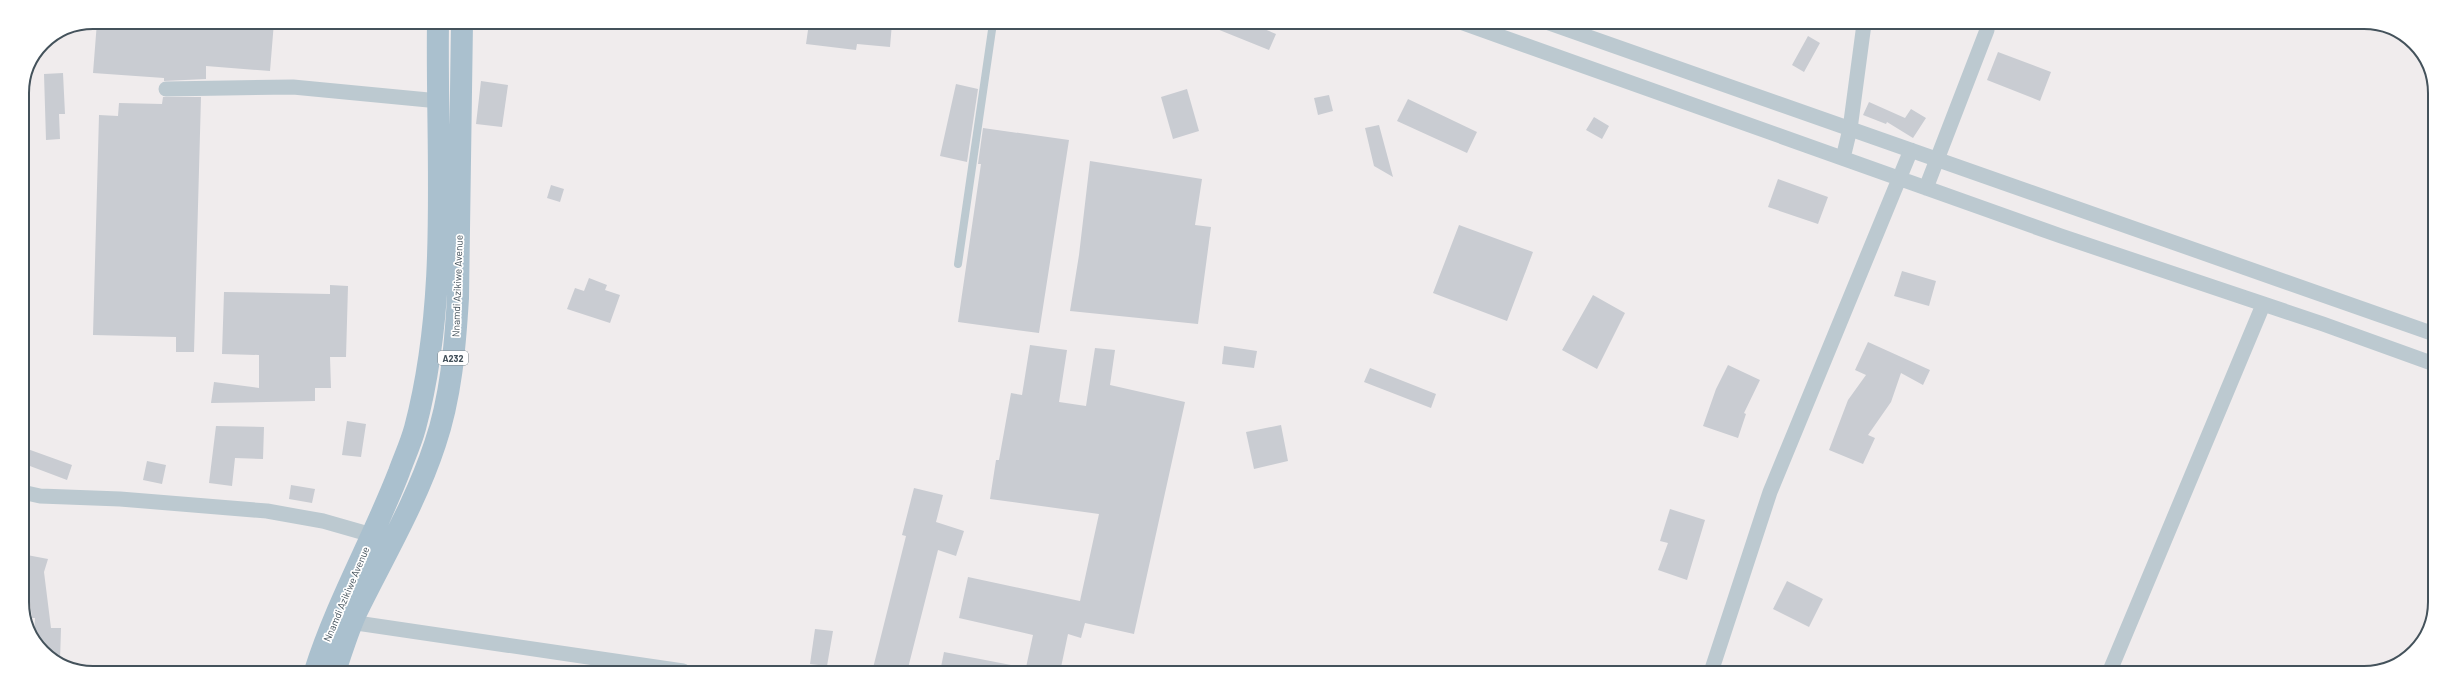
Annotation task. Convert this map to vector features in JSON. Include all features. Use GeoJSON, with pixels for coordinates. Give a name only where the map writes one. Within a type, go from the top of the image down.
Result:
{"type":"FeatureCollection","features":[{"type":"Feature","properties":{"kind":"main road","name":"Nnamdi Azikiwe Avenue"},"geometry":{"type":"LineString","coordinates":[[336,666],[344,621],[372,535],[415,430],[429,371],[438,274],[438,29]]}},
{"type":"Feature","properties":{"kind":"main road","name":"Nnamdi Azikiwe Avenue"},"geometry":{"type":"LineString","coordinates":[[318,666],[419,486],[435,445],[446,405],[455,341],[458,298],[462,29]]}},
{"type":"Feature","properties":{"kind":"street"},"geometry":{"type":"LineString","coordinates":[[1480,29],[1926,188],[2428,362]]}},
{"type":"Feature","properties":{"kind":"street"},"geometry":{"type":"LineString","coordinates":[[1563,29],[2428,332]]}},
{"type":"Feature","properties":{"kind":"street"},"geometry":{"type":"LineString","coordinates":[[1843,158],[1850,129],[1863,29]]}},
{"type":"Feature","properties":{"kind":"street"},"geometry":{"type":"LineString","coordinates":[[1926,188],[1987,30]]}},
{"type":"Feature","properties":{"kind":"street"},"geometry":{"type":"LineString","coordinates":[[166,89],[294,87],[439,101]]}},
{"type":"Feature","properties":{"kind":"street"},"geometry":{"type":"LineString","coordinates":[[1713,666],[1770,492],[1910,150]]}},
{"type":"Feature","properties":{"kind":"street"},"geometry":{"type":"LineString","coordinates":[[2112,666],[2263,305]]}},
{"type":"Feature","properties":{"kind":"street"},"geometry":{"type":"LineString","coordinates":[[29,494],[40,496],[120,499],[267,511],[323,521],[372,535]]}},
{"type":"Feature","properties":{"kind":"street"},"geometry":{"type":"LineString","coordinates":[[344,621],[648,666]]}},
{"type":"Feature","properties":{"kind":"lane"},"geometry":{"type":"LineString","coordinates":[[958,264],[991,29]]}},
{"type":"Feature","properties":{"kind":"building"},"geometry":{"type":"Polygon","coordinates":[[[96,29],[273,29],[270,71],[206,66],[206,79],[164,81],[164,78],[93,73],[96,29]]]}},
{"type":"Feature","properties":{"kind":"building"},"geometry":{"type":"Polygon","coordinates":[[[808,29],[892,29],[890,47],[857,44],[856,50],[806,44],[808,29]]]}},
{"type":"Feature","properties":{"kind":"building"},"geometry":{"type":"Polygon","coordinates":[[[1217,29],[1264,29],[1276,34],[1269,50],[1217,29]]]}},
{"type":"Feature","properties":{"kind":"building"},"geometry":{"type":"Polygon","coordinates":[[[1808,36],[1820,43],[1804,72],[1792,65],[1808,36]]]}},
{"type":"Feature","properties":{"kind":"building"},"geometry":{"type":"Polygon","coordinates":[[[1998,52],[2051,72],[2040,101],[1987,80],[1998,52]]]}},
{"type":"Feature","properties":{"kind":"building"},"geometry":{"type":"Polygon","coordinates":[[[63,73],[65,114],[59,114],[60,139],[46,140],[44,74],[63,73]]]}},
{"type":"Feature","properties":{"kind":"building"},"geometry":{"type":"Polygon","coordinates":[[[481,81],[508,85],[502,127],[476,124],[481,81]]]}},
{"type":"Feature","properties":{"kind":"building"},"geometry":{"type":"Polygon","coordinates":[[[956,84],[978,89],[967,162],[940,156],[956,84]]]}},
{"type":"Feature","properties":{"kind":"building"},"geometry":{"type":"Polygon","coordinates":[[[1187,89],[1199,131],[1173,139],[1161,97],[1187,89]]]}},
{"type":"Feature","properties":{"kind":"building"},"geometry":{"type":"Polygon","coordinates":[[[1329,95],[1333,111],[1318,115],[1314,98],[1329,95]]]}},
{"type":"Feature","properties":{"kind":"building"},"geometry":{"type":"Polygon","coordinates":[[[163,97],[201,97],[194,352],[176,352],[176,337],[93,335],[99,115],[118,116],[119,103],[162,104],[163,97]]]}},
{"type":"Feature","properties":{"kind":"building"},"geometry":{"type":"Polygon","coordinates":[[[1408,99],[1477,132],[1467,153],[1397,121],[1408,99]]]}},
{"type":"Feature","properties":{"kind":"building"},"geometry":{"type":"Polygon","coordinates":[[[1869,102],[1905,118],[1911,109],[1926,118],[1913,138],[1887,122],[1886,124],[1863,115],[1869,102]]]}},
{"type":"Feature","properties":{"kind":"building"},"geometry":{"type":"Polygon","coordinates":[[[1594,117],[1609,126],[1602,139],[1586,130],[1594,117]]]}},
{"type":"Feature","properties":{"kind":"building"},"geometry":{"type":"Polygon","coordinates":[[[1379,125],[1393,177],[1374,166],[1365,128],[1379,125]]]}},
{"type":"Feature","properties":{"kind":"building"},"geometry":{"type":"Polygon","coordinates":[[[983,128],[1069,140],[1039,333],[958,322],[981,164],[978,164],[983,128]]]}},
{"type":"Feature","properties":{"kind":"building"},"geometry":{"type":"Polygon","coordinates":[[[1090,161],[1202,179],[1195,225],[1211,227],[1198,324],[1070,311],[1079,255],[1090,161]]]}},
{"type":"Feature","properties":{"kind":"building"},"geometry":{"type":"Polygon","coordinates":[[[1778,179],[1828,197],[1818,224],[1768,207],[1778,179]]]}},
{"type":"Feature","properties":{"kind":"building"},"geometry":{"type":"Polygon","coordinates":[[[551,185],[564,189],[560,202],[547,198],[551,185]]]}},
{"type":"Feature","properties":{"kind":"building"},"geometry":{"type":"Polygon","coordinates":[[[1459,225],[1533,252],[1507,321],[1433,293],[1459,225]]]}},
{"type":"Feature","properties":{"kind":"building"},"geometry":{"type":"Polygon","coordinates":[[[1902,271],[1936,281],[1929,306],[1894,296],[1902,271]]]}},
{"type":"Feature","properties":{"kind":"building"},"geometry":{"type":"Polygon","coordinates":[[[589,278],[607,285],[605,290],[620,295],[610,323],[567,309],[575,288],[584,291],[589,278]]]}},
{"type":"Feature","properties":{"kind":"building"},"geometry":{"type":"Polygon","coordinates":[[[330,285],[348,286],[346,357],[330,357],[331,388],[315,388],[315,401],[211,403],[214,382],[259,388],[259,355],[222,354],[224,292],[330,294],[330,285]]]}},
{"type":"Feature","properties":{"kind":"building"},"geometry":{"type":"Polygon","coordinates":[[[1593,295],[1625,313],[1597,369],[1562,350],[1593,295]]]}},
{"type":"Feature","properties":{"kind":"building"},"geometry":{"type":"Polygon","coordinates":[[[1868,342],[1930,370],[1923,385],[1901,373],[1891,402],[1868,435],[1875,438],[1863,464],[1829,450],[1848,400],[1866,375],[1855,370],[1868,342]]]}},
{"type":"Feature","properties":{"kind":"building"},"geometry":{"type":"Polygon","coordinates":[[[1030,345],[1067,350],[1059,402],[1086,406],[1095,348],[1115,350],[1110,385],[1185,402],[1134,634],[1085,623],[1081,638],[1068,634],[1061,666],[1026,666],[1033,635],[959,618],[968,577],[1080,601],[1099,514],[990,499],[996,460],[999,460],[1011,393],[1022,395],[1030,345]]]}},
{"type":"Feature","properties":{"kind":"building"},"geometry":{"type":"Polygon","coordinates":[[[1224,346],[1257,351],[1254,368],[1222,364],[1224,346]]]}},
{"type":"Feature","properties":{"kind":"building"},"geometry":{"type":"Polygon","coordinates":[[[1728,365],[1760,380],[1744,413],[1746,414],[1738,438],[1703,426],[1716,389],[1728,365]]]}},
{"type":"Feature","properties":{"kind":"building"},"geometry":{"type":"Polygon","coordinates":[[[1370,368],[1436,394],[1431,408],[1364,382],[1370,368]]]}},
{"type":"Feature","properties":{"kind":"building"},"geometry":{"type":"Polygon","coordinates":[[[347,421],[366,424],[361,457],[342,455],[347,421]]]}},
{"type":"Feature","properties":{"kind":"building"},"geometry":{"type":"Polygon","coordinates":[[[1281,425],[1288,461],[1254,469],[1246,432],[1281,425]]]}},
{"type":"Feature","properties":{"kind":"building"},"geometry":{"type":"Polygon","coordinates":[[[216,426],[264,427],[263,459],[235,458],[232,486],[209,483],[216,426]]]}},
{"type":"Feature","properties":{"kind":"building"},"geometry":{"type":"Polygon","coordinates":[[[29,450],[72,465],[67,480],[29,466],[29,450]]]}},
{"type":"Feature","properties":{"kind":"building"},"geometry":{"type":"Polygon","coordinates":[[[147,461],[166,465],[162,484],[143,480],[147,461]]]}},
{"type":"Feature","properties":{"kind":"building"},"geometry":{"type":"Polygon","coordinates":[[[291,485],[315,489],[312,503],[289,499],[291,485]]]}},
{"type":"Feature","properties":{"kind":"building"},"geometry":{"type":"Polygon","coordinates":[[[914,488],[943,495],[936,522],[964,531],[956,556],[938,550],[909,666],[874,666],[906,536],[902,535],[914,488]]]}},
{"type":"Feature","properties":{"kind":"building"},"geometry":{"type":"Polygon","coordinates":[[[1670,509],[1705,520],[1687,580],[1658,570],[1668,543],[1660,541],[1670,509]]]}},
{"type":"Feature","properties":{"kind":"building"},"geometry":{"type":"Polygon","coordinates":[[[29,555],[48,559],[44,572],[51,628],[61,628],[60,657],[54,653],[45,644],[34,628],[35,618],[32,618],[29,595],[29,555]]]}},
{"type":"Feature","properties":{"kind":"building"},"geometry":{"type":"Polygon","coordinates":[[[1787,581],[1823,599],[1809,627],[1773,609],[1787,581]]]}},
{"type":"Feature","properties":{"kind":"building"},"geometry":{"type":"Polygon","coordinates":[[[815,629],[833,631],[827,666],[810,664],[815,629]]]}},
{"type":"Feature","properties":{"kind":"building"},"geometry":{"type":"Polygon","coordinates":[[[944,652],[1011,665],[1011,666],[941,666],[944,652]]]}}]}
